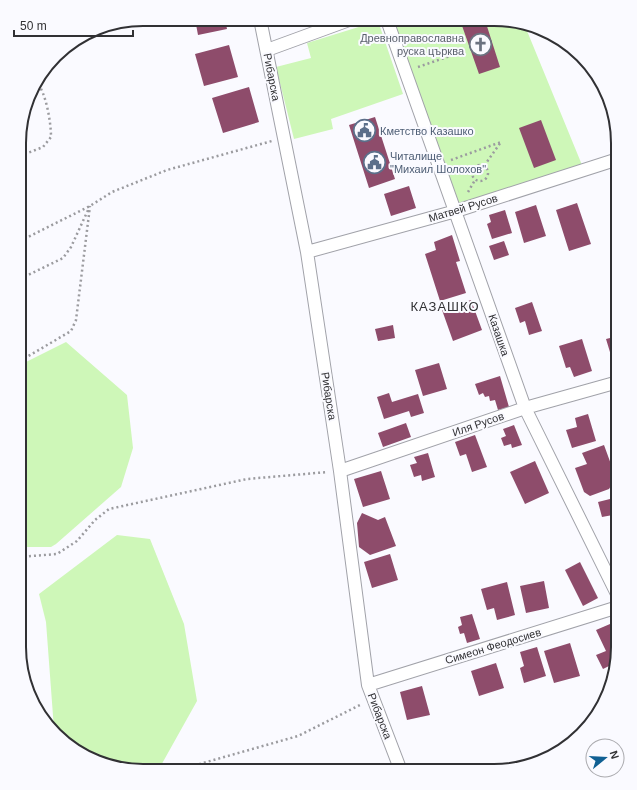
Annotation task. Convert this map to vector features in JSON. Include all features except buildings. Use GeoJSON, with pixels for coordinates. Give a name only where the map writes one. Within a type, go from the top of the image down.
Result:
{"type":"FeatureCollection","features":[{"type":"Feature","properties":{"kind":"street","name":"Рибарска"},"geometry":{"type":"LineString","coordinates":[[262,26],[307,252],[340,471],[368,685],[398,764]]}},
{"type":"Feature","properties":{"kind":"street"},"geometry":{"type":"LineString","coordinates":[[267,50],[333,26]]}},
{"type":"Feature","properties":{"kind":"street","name":"Казашка"},"geometry":{"type":"LineString","coordinates":[[389,26],[525,408],[611,582]]}},
{"type":"Feature","properties":{"kind":"street","name":"Матвей Русов"},"geometry":{"type":"LineString","coordinates":[[307,252],[456,211],[611,161]]}},
{"type":"Feature","properties":{"kind":"street","name":"Иля Русов"},"geometry":{"type":"LineString","coordinates":[[340,471],[525,408],[611,384]]}},
{"type":"Feature","properties":{"kind":"street","name":"Симеон Феодосиев"},"geometry":{"type":"LineString","coordinates":[[368,685],[611,609]]}},
{"type":"Feature","properties":{"kind":"path"},"geometry":{"type":"LineString","coordinates":[[418,67],[462,52]]}},
{"type":"Feature","properties":{"kind":"path"},"geometry":{"type":"LineString","coordinates":[[26,154],[43,147],[51,137],[51,124],[40,87]]}},
{"type":"Feature","properties":{"kind":"path"},"geometry":{"type":"LineString","coordinates":[[440,137],[459,131]]}},
{"type":"Feature","properties":{"kind":"path"},"geometry":{"type":"LineString","coordinates":[[26,238],[90,206],[112,192],[167,170],[254,145],[284,139]]}},
{"type":"Feature","properties":{"kind":"path"},"geometry":{"type":"LineString","coordinates":[[449,160],[501,142],[484,166]]}},
{"type":"Feature","properties":{"kind":"path"},"geometry":{"type":"LineString","coordinates":[[479,165],[484,166],[488,170],[487,178],[483,181],[477,182],[473,178],[472,170],[479,165]]}},
{"type":"Feature","properties":{"kind":"path"},"geometry":{"type":"LineString","coordinates":[[26,276],[62,258],[71,247],[90,206]]}},
{"type":"Feature","properties":{"kind":"path"},"geometry":{"type":"LineString","coordinates":[[26,357],[71,331],[76,320],[90,206]]}},
{"type":"Feature","properties":{"kind":"path"},"geometry":{"type":"LineString","coordinates":[[26,556],[57,554],[77,541],[94,520],[109,509],[247,479],[340,471]]}},
{"type":"Feature","properties":{"kind":"path"},"geometry":{"type":"LineString","coordinates":[[200,764],[298,736],[373,698]]}},
{"type":"Feature","properties":{"kind":"green space"},"geometry":{"type":"Polygon","coordinates":[[[362,26],[380,26],[403,94],[331,119],[333,129],[294,139],[276,67],[311,58],[307,43],[362,26]]]}},
{"type":"Feature","properties":{"kind":"green space"},"geometry":{"type":"Polygon","coordinates":[[[395,26],[494,26],[509,27],[527,31],[582,165],[460,206],[395,26]]]}},
{"type":"Feature","properties":{"kind":"green space"},"geometry":{"type":"Polygon","coordinates":[[[66,342],[127,395],[133,448],[121,487],[51,547],[26,547],[26,362],[66,342]]]}},
{"type":"Feature","properties":{"kind":"green space"},"geometry":{"type":"Polygon","coordinates":[[[117,535],[150,539],[184,624],[197,701],[162,764],[135,764],[105,758],[78,744],[66,735],[53,722],[46,622],[39,594],[117,535]]]}},
{"type":"Feature","properties":{"kind":"place","name":"Древноправославна руска църква"},"geometry":{"type":"Point","coordinates":[480,44]}},
{"type":"Feature","properties":{"kind":"place","name":"Кметство Казашко"},"geometry":{"type":"Point","coordinates":[365,131]}},
{"type":"Feature","properties":{"kind":"place","name":"Читалище \"Михаил Шолохов\""},"geometry":{"type":"Point","coordinates":[375,162]}},
{"type":"Feature","properties":{"kind":"district","name":"КАЗАШКО"},"geometry":{"type":"Point","coordinates":[445,306]}}]}
